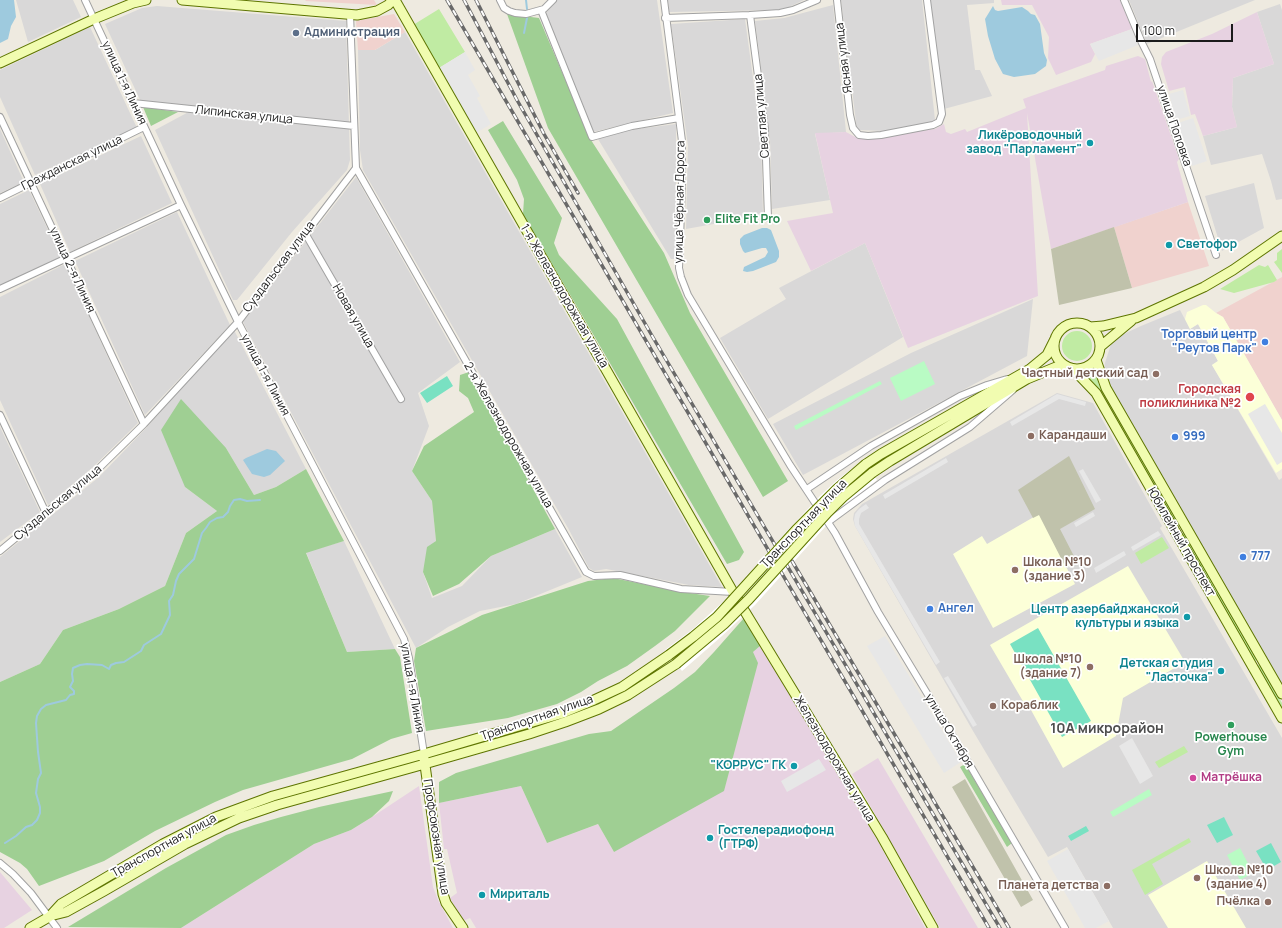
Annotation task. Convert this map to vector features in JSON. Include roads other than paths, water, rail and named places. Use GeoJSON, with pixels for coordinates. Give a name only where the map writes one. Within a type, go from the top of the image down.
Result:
{"type":"FeatureCollection","features":[{"type":"Feature","properties":{"kind":"street","name":"улица 1-я Линия"},"geometry":{"type":"LineString","coordinates":[[85,0],[180,204],[238,322],[404,638],[409,658],[424,754]]}},
{"type":"Feature","properties":{"kind":"street"},"geometry":{"type":"LineString","coordinates":[[0,62],[94,19],[133,3],[146,0]]}},
{"type":"Feature","properties":{"kind":"street"},"geometry":{"type":"LineString","coordinates":[[182,0],[350,14],[370,13],[383,3],[394,0]]}},
{"type":"Feature","properties":{"kind":"street","name":"1-я Железнодорожная улица"},"geometry":{"type":"LineString","coordinates":[[394,0],[733,592]]}},
{"type":"Feature","properties":{"kind":"street"},"geometry":{"type":"LineString","coordinates":[[500,0],[504,8],[515,13],[526,14],[541,10],[549,5],[553,0]]}},
{"type":"Feature","properties":{"kind":"street","name":"улица Чёрная Дорога"},"geometry":{"type":"LineString","coordinates":[[664,0],[665,18],[682,141],[680,277],[688,295],[710,333],[790,465],[828,522]]}},
{"type":"Feature","properties":{"kind":"street"},"geometry":{"type":"LineString","coordinates":[[665,18],[780,13],[793,10],[817,0]]}},
{"type":"Feature","properties":{"kind":"street","name":"Ясная улица"},"geometry":{"type":"LineString","coordinates":[[837,0],[850,115],[853,128],[859,135],[868,136],[933,125],[939,122],[942,114],[927,0]]}},
{"type":"Feature","properties":{"kind":"street","name":"улица Поповка"},"geometry":{"type":"LineString","coordinates":[[1124,0],[1150,59],[1216,256]]}},
{"type":"Feature","properties":{"kind":"street"},"geometry":{"type":"LineString","coordinates":[[541,10],[592,137],[632,126],[678,118]]}},
{"type":"Feature","properties":{"kind":"street"},"geometry":{"type":"LineString","coordinates":[[350,14],[356,168]]}},
{"type":"Feature","properties":{"kind":"street","name":"Светлая улица"},"geometry":{"type":"LineString","coordinates":[[750,15],[765,129],[768,218]]}},
{"type":"Feature","properties":{"kind":"street","name":"Липинская улица"},"geometry":{"type":"LineString","coordinates":[[133,103],[354,126]]}},
{"type":"Feature","properties":{"kind":"street","name":"улица 2-я Линия"},"geometry":{"type":"LineString","coordinates":[[0,117],[144,424]]}},
{"type":"Feature","properties":{"kind":"street","name":"Гражданская улица"},"geometry":{"type":"LineString","coordinates":[[0,198],[144,127]]}},
{"type":"Feature","properties":{"kind":"street","name":"2-я Железнодорожная улица"},"geometry":{"type":"LineString","coordinates":[[356,168],[586,572],[594,576],[620,576],[681,589],[733,592]]}},
{"type":"Feature","properties":{"kind":"street","name":"Суздальская улица"},"geometry":{"type":"LineString","coordinates":[[0,551],[93,474],[144,424],[238,322],[356,168]]}},
{"type":"Feature","properties":{"kind":"street"},"geometry":{"type":"LineString","coordinates":[[0,289],[180,204]]}},
{"type":"Feature","properties":{"kind":"street","name":"Новая улица"},"geometry":{"type":"LineString","coordinates":[[305,233],[401,399]]}},
{"type":"Feature","properties":{"kind":"street"},"geometry":{"type":"LineString","coordinates":[[1090,327],[1103,326],[1136,318],[1215,282],[1282,236]]}},
{"type":"Feature","properties":{"kind":"street"},"geometry":{"type":"LineString","coordinates":[[1101,346],[1136,318]]}},
{"type":"Feature","properties":{"kind":"street"},"geometry":{"type":"LineString","coordinates":[[1073,323],[1079,323],[1090,327],[1096,332],[1099,338],[1101,346],[1100,353],[1096,360],[1086,368],[1070,368],[1057,358],[1054,352],[1055,339],[1062,328],[1073,323]]}},
{"type":"Feature","properties":{"kind":"street","name":"Транспортная улица"},"geometry":{"type":"LineString","coordinates":[[30,928],[49,917],[66,912],[185,844],[239,818],[529,734],[599,709],[628,695],[676,664],[724,624],[749,599],[843,496],[890,461],[1020,379],[1047,355],[1055,339]]}},
{"type":"Feature","properties":{"kind":"street","name":"Юбилейный проспект"},"geometry":{"type":"LineString","coordinates":[[1096,360],[1106,388],[1282,694]]}},
{"type":"Feature","properties":{"kind":"street","name":"Транспортная улица"},"geometry":{"type":"LineString","coordinates":[[49,917],[61,904],[169,841],[216,817],[273,796],[527,724],[588,703],[622,687],[694,637],[717,617],[796,530],[837,489],[866,464],[881,454],[1020,379],[1056,367],[1070,368]]}},
{"type":"Feature","properties":{"kind":"street","name":"Юбилейный проспект"},"geometry":{"type":"LineString","coordinates":[[1070,368],[1096,393],[1282,718]]}},
{"type":"Feature","properties":{"kind":"street"},"geometry":{"type":"LineString","coordinates":[[807,489],[872,446],[960,396],[987,385],[1020,379]]}},
{"type":"Feature","properties":{"kind":"street"},"geometry":{"type":"LineString","coordinates":[[828,522],[885,480],[970,427],[1008,396],[1020,379]]}},
{"type":"Feature","properties":{"kind":"street"},"geometry":{"type":"LineString","coordinates":[[0,415],[46,513]]}},
{"type":"Feature","properties":{"kind":"street","name":"улица Октября"},"geometry":{"type":"LineString","coordinates":[[828,522],[878,612],[957,743],[1065,928]]}},
{"type":"Feature","properties":{"kind":"street","name":"Железнодорожная улица"},"geometry":{"type":"LineString","coordinates":[[733,592],[882,837],[933,928]]}},
{"type":"Feature","properties":{"kind":"street","name":"Профсоюзная улица"},"geometry":{"type":"LineString","coordinates":[[424,754],[443,894],[446,903],[463,928]]}},
{"type":"Feature","properties":{"kind":"street"},"geometry":{"type":"LineString","coordinates":[[0,863],[31,894],[57,928]]}},
{"type":"Feature","properties":{"kind":"water"},"geometry":{"type":"Polygon","coordinates":[[[0,0],[14,0],[16,17],[11,26],[8,39],[0,43],[0,0]]]}},
{"type":"Feature","properties":{"kind":"water"},"geometry":{"type":"Polygon","coordinates":[[[993,6],[995,10],[998,11],[1022,7],[1031,14],[1035,15],[1040,24],[1044,53],[1047,60],[1046,66],[1035,74],[1014,77],[1003,74],[995,59],[988,36],[985,19],[993,6]]]}},
{"type":"Feature","properties":{"kind":"water"},"geometry":{"type":"Polygon","coordinates":[[[762,228],[771,230],[779,251],[779,257],[776,262],[753,271],[743,271],[744,267],[765,257],[768,252],[766,248],[762,248],[745,253],[740,244],[740,239],[744,235],[762,228]]]}},
{"type":"Feature","properties":{"kind":"water"},"geometry":{"type":"Polygon","coordinates":[[[267,449],[276,451],[285,461],[270,475],[264,477],[252,474],[243,460],[267,449]]]}},
{"type":"Feature","properties":{"kind":"waterway"},"geometry":{"type":"LineString","coordinates":[[526,0],[527,9]]}},
{"type":"Feature","properties":{"kind":"waterway"},"geometry":{"type":"LineString","coordinates":[[524,33],[527,18]]}},
{"type":"Feature","properties":{"kind":"waterway"},"geometry":{"type":"LineString","coordinates":[[5,843],[26,827],[32,825],[37,820],[40,813],[36,793],[38,779],[41,773],[36,723],[37,716],[41,709],[46,705],[66,700],[70,695],[74,694],[74,691],[70,687],[73,681],[73,668],[87,664],[102,665],[109,669],[111,665],[124,662],[141,651],[144,645],[161,634],[170,615],[169,601],[173,595],[179,574],[194,559],[202,533],[210,522],[217,518],[223,517],[228,512],[234,500],[260,500]]}},
{"type":"Feature","properties":{"kind":"railway"},"geometry":{"type":"LineString","coordinates":[[447,0],[989,928]]}},
{"type":"Feature","properties":{"kind":"railway"},"geometry":{"type":"LineString","coordinates":[[464,0],[517,100],[651,334],[1000,928]]}},
{"type":"Feature","properties":{"kind":"railway"},"geometry":{"type":"LineString","coordinates":[[476,0],[544,134],[578,193]]}},
{"type":"Feature","properties":{"kind":"railway"},"geometry":{"type":"LineString","coordinates":[[792,561],[1009,928]]}},
{"type":"Feature","properties":{"kind":"place","name":"Администрация"},"geometry":{"type":"Point","coordinates":[296,33]}},
{"type":"Feature","properties":{"kind":"place","name":"Ликёроводочный завод \"Парламент\""},"geometry":{"type":"Point","coordinates":[1090,143]}},
{"type":"Feature","properties":{"kind":"place","name":"Elite Fit Pro"},"geometry":{"type":"Point","coordinates":[707,220]}},
{"type":"Feature","properties":{"kind":"place","name":"Светофор"},"geometry":{"type":"Point","coordinates":[1169,245]}},
{"type":"Feature","properties":{"kind":"place","name":"Торговый центр \"Реутов Парк\""},"geometry":{"type":"Point","coordinates":[1265,342]}},
{"type":"Feature","properties":{"kind":"place","name":"Частный детский сад"},"geometry":{"type":"Point","coordinates":[1156,374]}},
{"type":"Feature","properties":{"kind":"place","name":"Городская поликлиника №2"},"geometry":{"type":"Point","coordinates":[1250,397]}},
{"type":"Feature","properties":{"kind":"place","name":"Карандаши"},"geometry":{"type":"Point","coordinates":[1031,436]}},
{"type":"Feature","properties":{"kind":"place","name":"999"},"geometry":{"type":"Point","coordinates":[1175,437]}},
{"type":"Feature","properties":{"kind":"place","name":"777"},"geometry":{"type":"Point","coordinates":[1243,557]}},
{"type":"Feature","properties":{"kind":"place","name":"Школа №10 (здание 3)"},"geometry":{"type":"Point","coordinates":[1015,570]}},
{"type":"Feature","properties":{"kind":"place","name":"Ангел"},"geometry":{"type":"Point","coordinates":[930,609]}},
{"type":"Feature","properties":{"kind":"place","name":"Центр азербайджанской культуры и языка"},"geometry":{"type":"Point","coordinates":[1187,617]}},
{"type":"Feature","properties":{"kind":"place","name":"Школа №10 (здание 7)"},"geometry":{"type":"Point","coordinates":[1090,667]}},
{"type":"Feature","properties":{"kind":"place","name":"Детская студия \"Ласточка\""},"geometry":{"type":"Point","coordinates":[1221,671]}},
{"type":"Feature","properties":{"kind":"place","name":"Кораблик"},"geometry":{"type":"Point","coordinates":[993,706]}},
{"type":"Feature","properties":{"kind":"place","name":"Powerhouse Gym"},"geometry":{"type":"Point","coordinates":[1231,725]}},
{"type":"Feature","properties":{"kind":"place","name":"\"КОРРУС\" ГК"},"geometry":{"type":"Point","coordinates":[794,766]}},
{"type":"Feature","properties":{"kind":"place","name":"Матрёшка"},"geometry":{"type":"Point","coordinates":[1193,778]}},
{"type":"Feature","properties":{"kind":"place","name":"Гостелерадиофонд (ГТРФ)"},"geometry":{"type":"Point","coordinates":[710,838]}},
{"type":"Feature","properties":{"kind":"place","name":"Школа №10 (здание 4)"},"geometry":{"type":"Point","coordinates":[1197,878]}},
{"type":"Feature","properties":{"kind":"place","name":"Планета детства"},"geometry":{"type":"Point","coordinates":[1107,886]}},
{"type":"Feature","properties":{"kind":"place","name":"Мириталь"},"geometry":{"type":"Point","coordinates":[482,895]}},
{"type":"Feature","properties":{"kind":"place","name":"Пчёлка"},"geometry":{"type":"Point","coordinates":[1268,902]}},
{"type":"Feature","properties":{"kind":"district","name":"10А микрорайон"},"geometry":{"type":"Point","coordinates":[1107,729]}}]}
